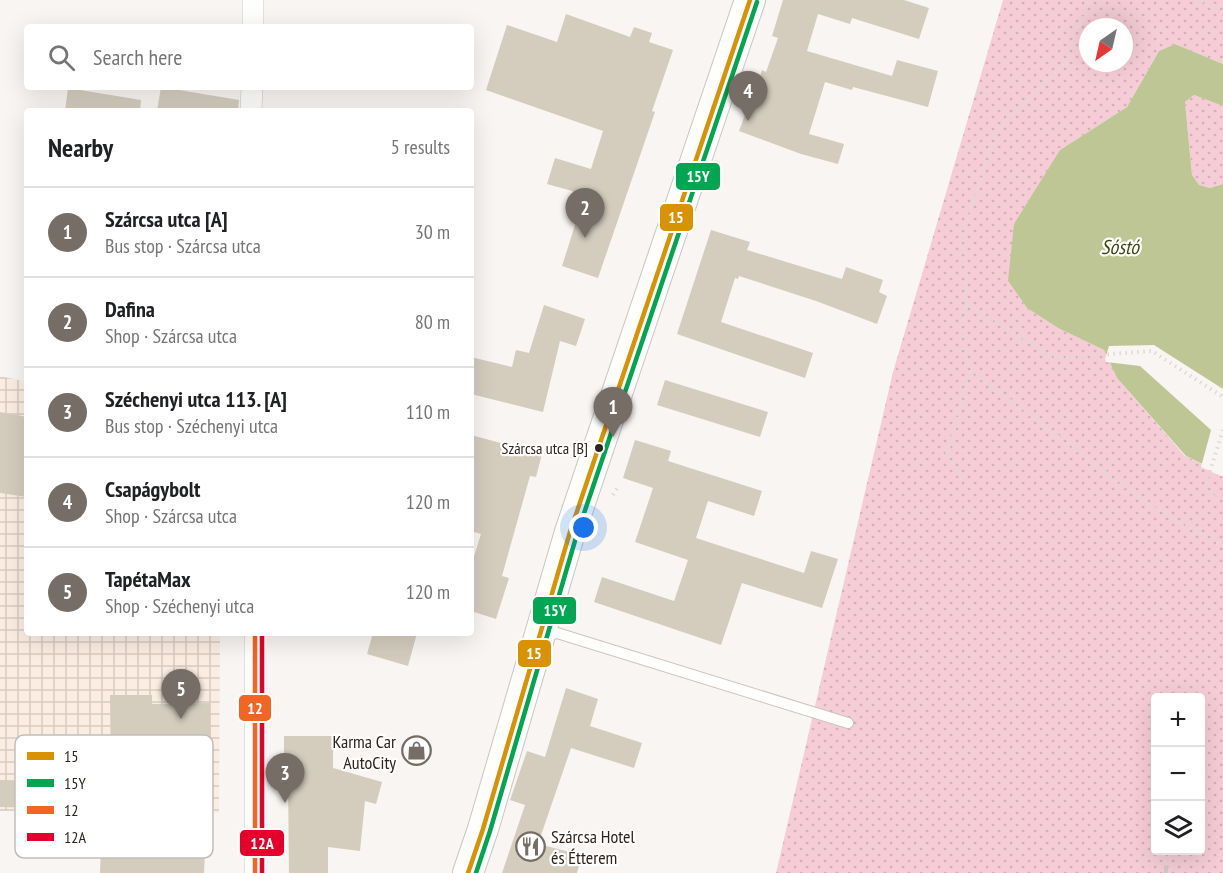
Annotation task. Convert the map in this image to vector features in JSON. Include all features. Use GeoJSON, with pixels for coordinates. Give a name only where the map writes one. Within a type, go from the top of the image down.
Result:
{"type":"FeatureCollection","features":[{"type":"Feature","properties":{"kind":"main road"},"geometry":{"type":"LineString","coordinates":[[468,873],[574,521],[750,0]]}},
{"type":"Feature","properties":{"kind":"street"},"geometry":{"type":"LineString","coordinates":[[253,0],[253,24]]}},
{"type":"Feature","properties":{"kind":"street"},"geometry":{"type":"LineString","coordinates":[[251,108],[252,90]]}},
{"type":"Feature","properties":{"kind":"street"},"geometry":{"type":"LineString","coordinates":[[255,636],[255,873]]}},
{"type":"Feature","properties":{"kind":"lane"},"geometry":{"type":"LineString","coordinates":[[538,638],[557,633],[848,723]]}},
{"type":"Feature","properties":{"kind":"path"},"geometry":{"type":"LineString","coordinates":[[962,479],[947,453],[971,371],[962,343],[966,305],[964,228],[997,130],[1066,61],[1088,0]]}},
{"type":"Feature","properties":{"kind":"path"},"geometry":{"type":"LineString","coordinates":[[1196,0],[1223,8]]}},
{"type":"Feature","properties":{"kind":"path"},"geometry":{"type":"LineString","coordinates":[[966,305],[1056,358],[1152,351],[1223,397]]}},
{"type":"Feature","properties":{"kind":"path"},"geometry":{"type":"LineString","coordinates":[[971,371],[1145,502],[1223,546]]}},
{"type":"Feature","properties":{"kind":"path"},"geometry":{"type":"LineString","coordinates":[[1223,430],[1205,487],[1223,503]]}},
{"type":"Feature","properties":{"kind":"shaded area"},"geometry":{"type":"Polygon","coordinates":[[[1003,0],[1223,0],[1223,64],[1175,44],[1159,51],[1127,107],[1060,150],[1008,281],[1027,308],[1058,328],[1104,350],[1117,378],[1185,456],[1223,474],[1223,873],[776,873],[893,372],[1003,0]]]}},
{"type":"Feature","properties":{"kind":"shaded area"},"geometry":{"type":"Polygon","coordinates":[[[1194,95],[1223,106],[1223,184],[1210,188],[1198,185],[1192,175],[1185,102],[1194,95]]]}},
{"type":"Feature","properties":{"kind":"shaded area"},"geometry":{"type":"Polygon","coordinates":[[[0,376],[24,381],[24,636],[220,636],[219,813],[213,813],[213,735],[15,735],[15,811],[0,811],[0,376]]]}},
{"type":"Feature","properties":{"kind":"water","name":"Sóstó"},"geometry":{"type":"Polygon","coordinates":[[[1175,44],[1223,64],[1223,106],[1194,95],[1185,102],[1192,175],[1199,185],[1210,188],[1223,184],[1223,474],[1186,456],[1117,378],[1104,350],[1058,328],[1027,308],[1008,281],[1014,224],[1060,150],[1127,107],[1159,51],[1175,44]]]}},
{"type":"Feature","properties":{"kind":"pier"},"geometry":{"type":"Polygon","coordinates":[[[1154,345],[1223,389],[1223,477],[1201,467],[1211,430],[1140,366],[1106,362],[1105,359],[1109,346],[1154,345]]]}},
{"type":"Feature","properties":{"kind":"building"},"geometry":{"type":"Polygon","coordinates":[[[783,0],[904,0],[929,8],[919,39],[852,18],[850,24],[818,14],[807,51],[892,76],[897,60],[938,71],[928,107],[825,82],[809,134],[844,144],[838,164],[801,154],[739,131],[748,107],[751,108],[762,70],[766,72],[778,38],[772,36],[783,0]]]}},
{"type":"Feature","properties":{"kind":"building"},"geometry":{"type":"Polygon","coordinates":[[[566,14],[630,37],[634,27],[652,33],[649,42],[673,50],[652,111],[655,112],[598,278],[562,266],[583,194],[547,184],[555,158],[591,169],[603,131],[486,90],[507,25],[557,42],[566,14]]]}},
{"type":"Feature","properties":{"kind":"building"},"geometry":{"type":"Polygon","coordinates":[[[68,90],[141,100],[140,108],[65,108],[68,90]]]}},
{"type":"Feature","properties":{"kind":"building"},"geometry":{"type":"Polygon","coordinates":[[[160,90],[179,90],[239,100],[238,108],[158,108],[160,90]]]}},
{"type":"Feature","properties":{"kind":"building"},"geometry":{"type":"Polygon","coordinates":[[[711,230],[750,242],[747,250],[842,279],[846,267],[883,280],[879,292],[887,296],[877,324],[739,276],[738,279],[735,278],[721,322],[813,353],[805,378],[677,334],[711,230]]]}},
{"type":"Feature","properties":{"kind":"building"},"geometry":{"type":"Polygon","coordinates":[[[544,305],[585,319],[576,346],[560,341],[543,412],[474,395],[474,358],[512,367],[516,350],[529,353],[544,305]]]}},
{"type":"Feature","properties":{"kind":"building"},"geometry":{"type":"Polygon","coordinates":[[[665,380],[768,412],[760,437],[657,405],[665,380]]]}},
{"type":"Feature","properties":{"kind":"building"},"geometry":{"type":"Polygon","coordinates":[[[0,412],[24,416],[24,497],[0,493],[0,412]]]}},
{"type":"Feature","properties":{"kind":"building"},"geometry":{"type":"Polygon","coordinates":[[[474,436],[542,454],[536,477],[530,476],[502,576],[509,578],[496,619],[474,612],[474,556],[481,534],[474,532],[474,436]]]}},
{"type":"Feature","properties":{"kind":"building"},"geometry":{"type":"Polygon","coordinates":[[[635,440],[671,451],[668,461],[762,491],[754,516],[708,501],[696,538],[804,573],[811,551],[838,559],[822,608],[742,583],[721,645],[594,602],[602,577],[674,601],[688,560],[635,542],[653,488],[623,478],[635,440]]]}},
{"type":"Feature","properties":{"kind":"building"},"geometry":{"type":"Polygon","coordinates":[[[372,636],[416,636],[408,666],[367,654],[372,636]]]}},
{"type":"Feature","properties":{"kind":"building"},"geometry":{"type":"Polygon","coordinates":[[[566,688],[598,699],[590,726],[642,743],[634,768],[571,748],[538,844],[582,855],[577,873],[502,873],[525,805],[510,800],[527,751],[545,757],[566,688]]]}},
{"type":"Feature","properties":{"kind":"building"},"geometry":{"type":"Polygon","coordinates":[[[110,695],[152,695],[152,704],[210,703],[211,735],[110,735],[110,695]]]}},
{"type":"Feature","properties":{"kind":"building"},"geometry":{"type":"Polygon","coordinates":[[[284,736],[333,736],[333,768],[382,782],[376,804],[365,801],[360,851],[328,847],[328,873],[289,873],[288,781],[284,781],[284,736]]]}},
{"type":"Feature","properties":{"kind":"building"},"geometry":{"type":"Polygon","coordinates":[[[0,780],[15,780],[15,807],[0,807],[0,780]]]}},
{"type":"Feature","properties":{"kind":"building"},"geometry":{"type":"Polygon","coordinates":[[[101,858],[205,858],[204,873],[100,873],[101,858]]]}},
{"type":"Feature","properties":{"kind":"transit line","name":"15"},"geometry":{"type":"LineString","coordinates":[[468,873],[570,532],[750,0]]}},
{"type":"Feature","properties":{"kind":"transit line","name":"15Y"},"geometry":{"type":"LineString","coordinates":[[476,873],[577,534],[757,2]]}},
{"type":"Feature","properties":{"kind":"transit line","name":"12"},"geometry":{"type":"LineString","coordinates":[[255,636],[255,873]]}},
{"type":"Feature","properties":{"kind":"transit line","name":"12A"},"geometry":{"type":"LineString","coordinates":[[262,636],[262,873]]}},
{"type":"Feature","properties":{"kind":"place","name":"Csapágybolt"},"geometry":{"type":"Point","coordinates":[748,121]}},
{"type":"Feature","properties":{"kind":"place","name":"Dafina"},"geometry":{"type":"Point","coordinates":[585,238]}},
{"type":"Feature","properties":{"kind":"place","name":"Szárcsa utca [A]"},"geometry":{"type":"Point","coordinates":[613,437]}},
{"type":"Feature","properties":{"kind":"place","name":"Szárcsa utca [B]"},"geometry":{"type":"Point","coordinates":[599,448]}},
{"type":"Feature","properties":{"kind":"place","name":"TapétaMax"},"geometry":{"type":"Point","coordinates":[181,719]}},
{"type":"Feature","properties":{"kind":"place","name":"Karma Car AutoCity"},"geometry":{"type":"Point","coordinates":[417,751]}},
{"type":"Feature","properties":{"kind":"place","name":"Széchenyi utca 113. [A]"},"geometry":{"type":"Point","coordinates":[285,803]}},
{"type":"Feature","properties":{"kind":"place","name":"Szárcsa Hotel és Étterem"},"geometry":{"type":"Point","coordinates":[530,846]}}]}
